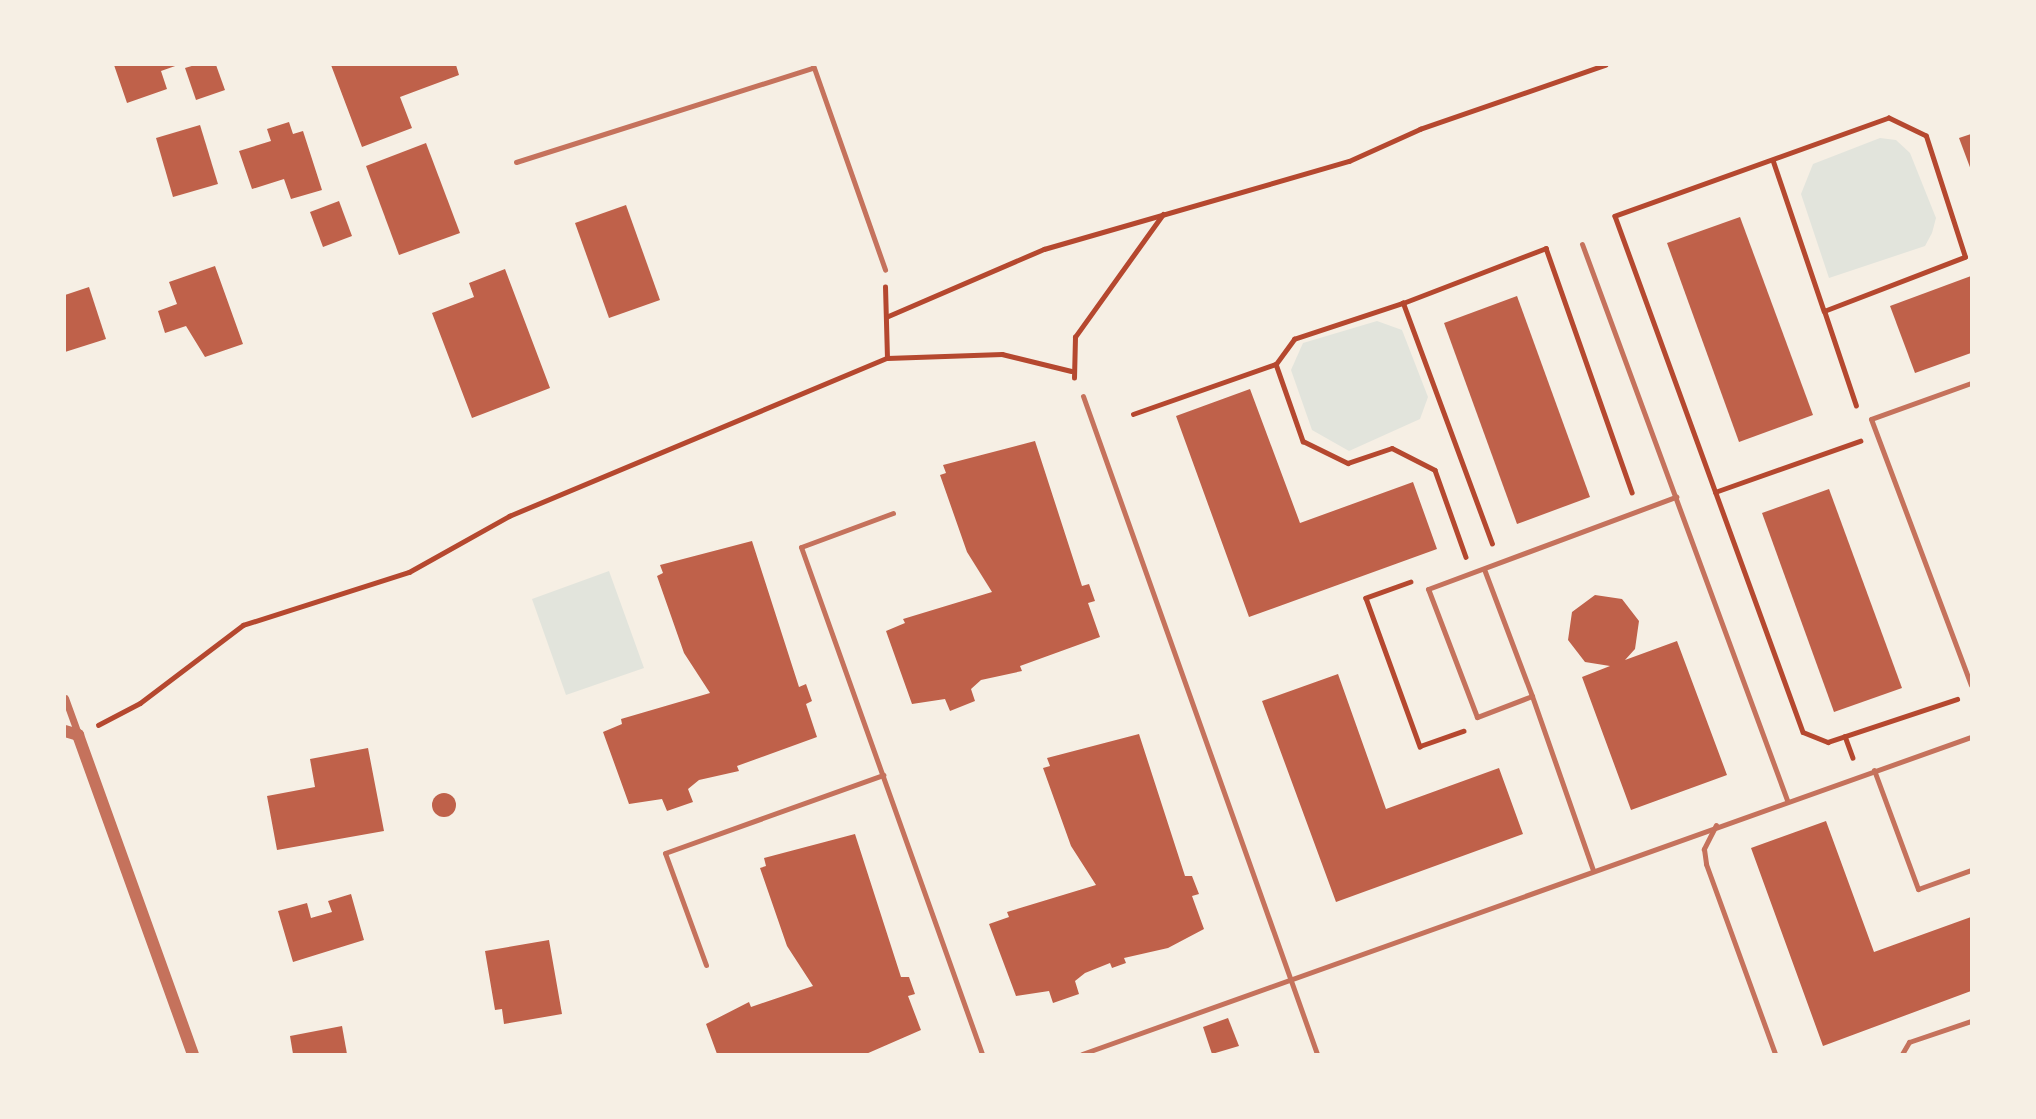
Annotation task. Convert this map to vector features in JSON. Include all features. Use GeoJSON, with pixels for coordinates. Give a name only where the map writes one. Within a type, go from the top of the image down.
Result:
{"type":"FeatureCollection","features":[{"type":"Feature","properties":{"kind":"street"},"geometry":{"type":"LineString","coordinates":[[65,698],[193,1054]]}},
{"type":"Feature","properties":{"kind":"street"},"geometry":{"type":"LineString","coordinates":[[65,731],[78,735]]}},
{"type":"Feature","properties":{"kind":"lane"},"geometry":{"type":"LineString","coordinates":[[516,162],[813,66],[885,270]]}},
{"type":"Feature","properties":{"kind":"lane"},"geometry":{"type":"LineString","coordinates":[[1582,244],[1787,800]]}},
{"type":"Feature","properties":{"kind":"lane"},"geometry":{"type":"LineString","coordinates":[[1971,383],[1871,419],[1971,685]]}},
{"type":"Feature","properties":{"kind":"lane"},"geometry":{"type":"LineString","coordinates":[[1083,396],[1317,1054]]}},
{"type":"Feature","properties":{"kind":"lane"},"geometry":{"type":"LineString","coordinates":[[1532,696],[1478,717],[1429,589],[1676,497]]}},
{"type":"Feature","properties":{"kind":"lane"},"geometry":{"type":"LineString","coordinates":[[893,513],[801,547],[982,1054]]}},
{"type":"Feature","properties":{"kind":"lane"},"geometry":{"type":"LineString","coordinates":[[1484,569],[1593,870]]}},
{"type":"Feature","properties":{"kind":"lane"},"geometry":{"type":"LineString","coordinates":[[1082,1054],[1291,981],[1716,824],[1970,738],[1971,747]]}},
{"type":"Feature","properties":{"kind":"lane"},"geometry":{"type":"LineString","coordinates":[[1874,770],[1918,888],[1971,870]]}},
{"type":"Feature","properties":{"kind":"lane"},"geometry":{"type":"LineString","coordinates":[[706,965],[665,853],[883,775]]}},
{"type":"Feature","properties":{"kind":"lane"},"geometry":{"type":"LineString","coordinates":[[1716,824],[1704,849],[1706,864],[1775,1054]]}},
{"type":"Feature","properties":{"kind":"lane"},"geometry":{"type":"LineString","coordinates":[[1902,1054],[1909,1042],[1971,1021]]}},
{"type":"Feature","properties":{"kind":"path"},"geometry":{"type":"LineString","coordinates":[[886,317],[1044,248],[1349,161],[1420,128],[1605,65]]}},
{"type":"Feature","properties":{"kind":"path"},"geometry":{"type":"LineString","coordinates":[[1824,311],[1965,257],[1926,136],[1889,118],[1615,216],[1802,732],[1828,741],[1955,700],[1951,687]]}},
{"type":"Feature","properties":{"kind":"path"},"geometry":{"type":"LineString","coordinates":[[1773,160],[1858,413]]}},
{"type":"Feature","properties":{"kind":"path"},"geometry":{"type":"LineString","coordinates":[[1083,396],[1071,371],[1074,337],[1164,213]]}},
{"type":"Feature","properties":{"kind":"path"},"geometry":{"type":"LineString","coordinates":[[1133,414],[1276,364],[1294,339],[1403,303],[1546,248],[1634,502]]}},
{"type":"Feature","properties":{"kind":"path"},"geometry":{"type":"LineString","coordinates":[[885,270],[887,358]]}},
{"type":"Feature","properties":{"kind":"path"},"geometry":{"type":"LineString","coordinates":[[1403,303],[1495,552]]}},
{"type":"Feature","properties":{"kind":"path"},"geometry":{"type":"LineString","coordinates":[[78,735],[140,703],[243,625],[409,572],[509,516],[887,358],[1002,354],[1071,371]]}},
{"type":"Feature","properties":{"kind":"path"},"geometry":{"type":"LineString","coordinates":[[1276,364],[1303,441],[1349,463],[1392,448],[1435,470],[1468,562]]}},
{"type":"Feature","properties":{"kind":"path"},"geometry":{"type":"LineString","coordinates":[[1715,492],[1867,439],[1863,426]]}},
{"type":"Feature","properties":{"kind":"path"},"geometry":{"type":"LineString","coordinates":[[1455,567],[1477,559]]}},
{"type":"Feature","properties":{"kind":"path"},"geometry":{"type":"LineString","coordinates":[[1417,580],[1366,598],[1420,746],[1470,729]]}},
{"type":"Feature","properties":{"kind":"shaded area"},"geometry":{"type":"Polygon","coordinates":[[[1880,138],[1896,140],[1910,153],[1936,218],[1932,233],[1925,246],[1829,278],[1801,194],[1813,164],[1880,138]]]}},
{"type":"Feature","properties":{"kind":"shaded area"},"geometry":{"type":"Polygon","coordinates":[[[1377,321],[1402,330],[1428,397],[1420,419],[1349,451],[1312,430],[1291,370],[1303,343],[1377,321]]]}},
{"type":"Feature","properties":{"kind":"shaded area"},"geometry":{"type":"Polygon","coordinates":[[[609,571],[644,668],[566,695],[532,599],[609,571]]]}},
{"type":"Feature","properties":{"kind":"building"},"geometry":{"type":"Polygon","coordinates":[[[114,65],[178,65],[161,71],[167,89],[127,103],[114,65]]]}},
{"type":"Feature","properties":{"kind":"building"},"geometry":{"type":"Polygon","coordinates":[[[216,65],[225,90],[196,100],[185,68],[216,65]]]}},
{"type":"Feature","properties":{"kind":"building"},"geometry":{"type":"Polygon","coordinates":[[[331,65],[456,65],[459,75],[400,97],[412,128],[362,147],[331,65]]]}},
{"type":"Feature","properties":{"kind":"building"},"geometry":{"type":"Polygon","coordinates":[[[289,122],[293,134],[303,131],[322,190],[291,199],[284,179],[252,189],[239,151],[271,141],[267,129],[289,122]]]}},
{"type":"Feature","properties":{"kind":"building"},"geometry":{"type":"Polygon","coordinates":[[[200,125],[218,184],[173,197],[156,138],[200,125]]]}},
{"type":"Feature","properties":{"kind":"building"},"geometry":{"type":"Polygon","coordinates":[[[1971,134],[1971,170],[1959,138],[1971,134]]]}},
{"type":"Feature","properties":{"kind":"building"},"geometry":{"type":"Polygon","coordinates":[[[426,143],[460,233],[399,255],[366,166],[426,143]]]}},
{"type":"Feature","properties":{"kind":"building"},"geometry":{"type":"Polygon","coordinates":[[[339,201],[352,236],[323,247],[310,212],[339,201]]]}},
{"type":"Feature","properties":{"kind":"building"},"geometry":{"type":"Polygon","coordinates":[[[626,205],[660,300],[609,318],[575,223],[626,205]]]}},
{"type":"Feature","properties":{"kind":"building"},"geometry":{"type":"Polygon","coordinates":[[[1740,217],[1813,415],[1739,442],[1667,243],[1740,217]]]}},
{"type":"Feature","properties":{"kind":"building"},"geometry":{"type":"Polygon","coordinates":[[[215,266],[243,344],[205,357],[186,326],[165,333],[158,311],[177,304],[169,282],[215,266]]]}},
{"type":"Feature","properties":{"kind":"building"},"geometry":{"type":"Polygon","coordinates":[[[505,269],[550,388],[472,418],[432,313],[474,297],[469,283],[505,269]]]}},
{"type":"Feature","properties":{"kind":"building"},"geometry":{"type":"Polygon","coordinates":[[[1971,276],[1971,353],[1915,373],[1890,306],[1971,276]]]}},
{"type":"Feature","properties":{"kind":"building"},"geometry":{"type":"Polygon","coordinates":[[[89,287],[106,339],[65,352],[65,295],[89,287]]]}},
{"type":"Feature","properties":{"kind":"building"},"geometry":{"type":"Polygon","coordinates":[[[1517,296],[1590,497],[1517,524],[1444,323],[1517,296]]]}},
{"type":"Feature","properties":{"kind":"building"},"geometry":{"type":"Polygon","coordinates":[[[1250,389],[1300,523],[1413,482],[1437,549],[1249,617],[1176,416],[1250,389]]]}},
{"type":"Feature","properties":{"kind":"building"},"geometry":{"type":"Polygon","coordinates":[[[1035,441],[1082,586],[1089,584],[1095,601],[1088,603],[1100,637],[1020,666],[1022,671],[981,680],[971,689],[975,701],[950,711],[945,699],[912,704],[886,631],[905,623],[903,619],[992,592],[967,552],[940,475],[946,473],[943,465],[1035,441]]]}},
{"type":"Feature","properties":{"kind":"building"},"geometry":{"type":"Polygon","coordinates":[[[1829,489],[1902,688],[1834,712],[1762,513],[1829,489]]]}},
{"type":"Feature","properties":{"kind":"building"},"geometry":{"type":"Polygon","coordinates":[[[752,541],[799,687],[806,684],[812,701],[806,704],[817,737],[737,766],[739,771],[699,780],[688,789],[693,802],[667,811],[662,799],[629,804],[603,732],[622,724],[621,719],[710,693],[684,653],[657,576],[663,573],[660,565],[752,541]]]}},
{"type":"Feature","properties":{"kind":"building"},"geometry":{"type":"Polygon","coordinates":[[[1595,595],[1622,599],[1639,621],[1635,649],[1625,660],[1677,641],[1727,775],[1631,810],[1582,677],[1610,666],[1585,662],[1568,640],[1572,612],[1595,595]]]}},
{"type":"Feature","properties":{"kind":"building"},"geometry":{"type":"Polygon","coordinates":[[[1338,674],[1386,809],[1499,768],[1523,834],[1336,902],[1262,701],[1338,674]]]}},
{"type":"Feature","properties":{"kind":"building"},"geometry":{"type":"Polygon","coordinates":[[[1139,734],[1185,876],[1192,876],[1199,894],[1192,896],[1204,929],[1168,948],[1124,958],[1126,963],[1112,968],[1110,963],[1085,973],[1075,981],[1079,994],[1053,1003],[1049,991],[1016,996],[989,924],[1009,917],[1007,912],[1096,885],[1071,846],[1043,768],[1050,766],[1047,758],[1139,734]]]}},
{"type":"Feature","properties":{"kind":"building"},"geometry":{"type":"Polygon","coordinates":[[[368,748],[384,831],[277,850],[267,796],[315,787],[310,759],[368,748]]]}},
{"type":"Feature","properties":{"kind":"building"},"geometry":{"type":"Polygon","coordinates":[[[444,793],[455,800],[456,805],[449,816],[444,817],[433,810],[432,805],[439,794],[444,793]]]}},
{"type":"Feature","properties":{"kind":"building"},"geometry":{"type":"Polygon","coordinates":[[[1826,821],[1874,952],[1971,917],[1971,991],[1823,1046],[1751,848],[1826,821]]]}},
{"type":"Feature","properties":{"kind":"building"},"geometry":{"type":"Polygon","coordinates":[[[855,834],[901,977],[909,977],[915,994],[908,996],[921,1030],[866,1054],[717,1054],[706,1024],[749,1002],[751,1007],[813,986],[787,946],[760,868],[766,866],[764,858],[855,834]]]}},
{"type":"Feature","properties":{"kind":"building"},"geometry":{"type":"Polygon","coordinates":[[[351,894],[364,940],[293,962],[278,911],[307,903],[311,918],[332,912],[328,901],[351,894]]]}},
{"type":"Feature","properties":{"kind":"building"},"geometry":{"type":"Polygon","coordinates":[[[549,940],[562,1014],[504,1024],[502,1009],[495,1010],[485,951],[549,940]]]}},
{"type":"Feature","properties":{"kind":"building"},"geometry":{"type":"Polygon","coordinates":[[[1228,1018],[1239,1046],[1212,1054],[1203,1027],[1228,1018]]]}},
{"type":"Feature","properties":{"kind":"building"},"geometry":{"type":"Polygon","coordinates":[[[342,1026],[347,1054],[293,1054],[290,1036],[342,1026]]]}}]}
